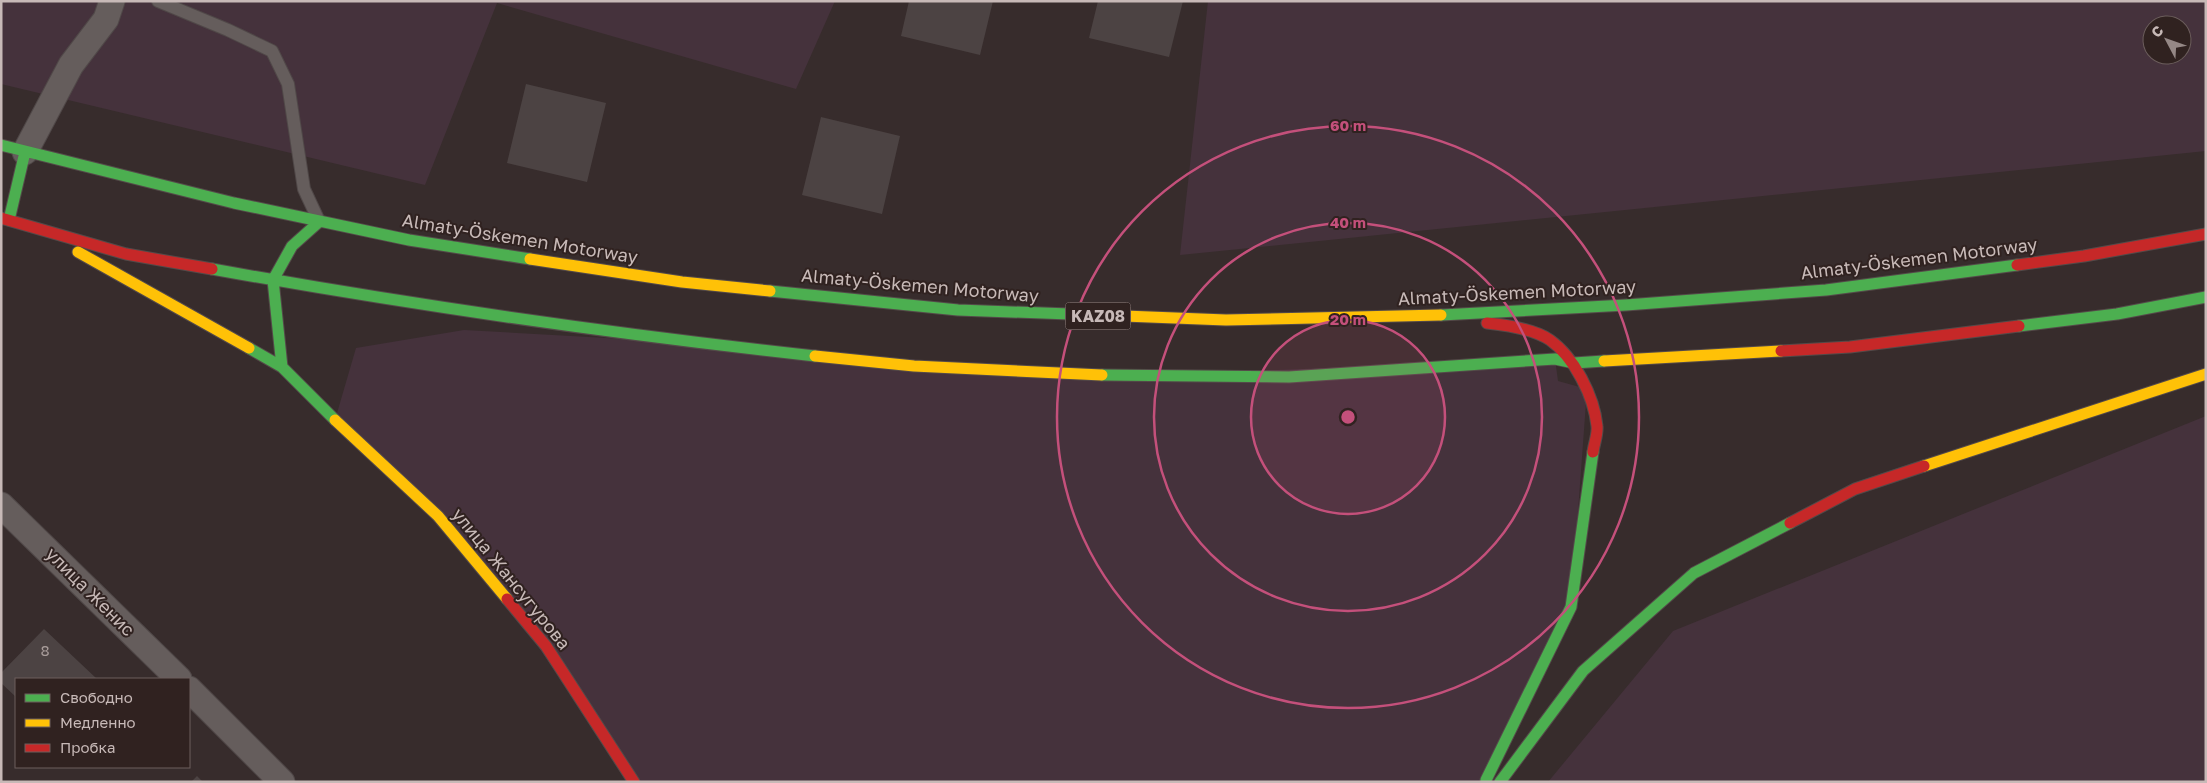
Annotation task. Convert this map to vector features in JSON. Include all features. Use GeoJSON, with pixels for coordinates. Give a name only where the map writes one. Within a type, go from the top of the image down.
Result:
{"type":"FeatureCollection","features":[{"type":"Feature","properties":{"kind":"main road","name":"Almaty-Öskemen Motorway"},"geometry":{"type":"LineString","coordinates":[[1,145],[116,175],[409,240],[682,282],[958,310],[1226,320],[1431,316],[1626,305],[1826,290],[2084,256],[2206,234]]}},
{"type":"Feature","properties":{"kind":"main road"},"geometry":{"type":"LineString","coordinates":[[25,152],[5,219],[126,254],[273,280],[696,343],[914,366],[1128,376],[1289,377],[1555,359],[1574,363],[1850,347],[2118,314],[2206,297]]}},
{"type":"Feature","properties":{"kind":"main road"},"geometry":{"type":"LineString","coordinates":[[282,367],[273,280],[292,246],[320,221]]}},
{"type":"Feature","properties":{"kind":"main road","name":"улица Жансугурова"},"geometry":{"type":"LineString","coordinates":[[35,228],[282,367],[335,420],[438,516],[546,646],[634,782]]}},
{"type":"Feature","properties":{"kind":"main road"},"geometry":{"type":"LineString","coordinates":[[1431,316],[1513,326],[1549,340],[1574,363],[1587,389],[1598,426],[1571,607],[1486,782]]}},
{"type":"Feature","properties":{"kind":"main road"},"geometry":{"type":"LineString","coordinates":[[1500,782],[1583,671],[1694,573],[1855,489],[2206,374]]}},
{"type":"Feature","properties":{"kind":"street"},"geometry":{"type":"LineString","coordinates":[[25,152],[72,65],[106,19],[112,1]]}},
{"type":"Feature","properties":{"kind":"street","name":"улица Женис"},"geometry":{"type":"LineString","coordinates":[[1,505],[178,678]]}},
{"type":"Feature","properties":{"kind":"street"},"geometry":{"type":"LineString","coordinates":[[190,690],[282,782]]}},
{"type":"Feature","properties":{"kind":"lane"},"geometry":{"type":"LineString","coordinates":[[158,1],[228,30],[272,52],[288,84],[304,188],[320,221]]}},
{"type":"Feature","properties":{"kind":"shaded area"},"geometry":{"type":"Polygon","coordinates":[[[1,1],[835,1],[796,89],[497,3],[425,185],[1,84],[1,1]]]}},
{"type":"Feature","properties":{"kind":"shaded area"},"geometry":{"type":"Polygon","coordinates":[[[1208,1],[2206,1],[2206,151],[1180,255],[1208,1]]]}},
{"type":"Feature","properties":{"kind":"shaded area"},"geometry":{"type":"Polygon","coordinates":[[[464,330],[696,343],[1128,376],[1555,359],[1558,381],[1587,389],[1572,593],[1486,782],[633,782],[492,581],[335,420],[356,348],[464,330]]]}},
{"type":"Feature","properties":{"kind":"shaded area"},"geometry":{"type":"Polygon","coordinates":[[[2206,416],[2206,782],[1548,782],[1673,631],[2206,416]]]}},
{"type":"Feature","properties":{"kind":"building"},"geometry":{"type":"Polygon","coordinates":[[[909,1],[993,1],[980,55],[901,36],[909,1]]]}},
{"type":"Feature","properties":{"kind":"building"},"geometry":{"type":"Polygon","coordinates":[[[1098,1],[1183,1],[1169,57],[1089,38],[1098,1]]]}},
{"type":"Feature","properties":{"kind":"building"},"geometry":{"type":"Polygon","coordinates":[[[526,84],[606,103],[587,182],[507,163],[526,84]]]}},
{"type":"Feature","properties":{"kind":"building"},"geometry":{"type":"Polygon","coordinates":[[[821,117],[900,136],[882,214],[802,195],[821,117]]]}},
{"type":"Feature","properties":{"kind":"building"},"geometry":{"type":"Polygon","coordinates":[[[44,629],[96,678],[15,678],[15,696],[1,683],[1,673],[44,629]]]}},
{"type":"Feature","properties":{"kind":"building"},"geometry":{"type":"Polygon","coordinates":[[[197,776],[203,782],[191,782],[197,776]]]}},
{"type":"Feature","properties":{"kind":"traffic: fast"},"geometry":{"type":"LineString","coordinates":[[1,145],[234,203],[409,240],[530,259]]}},
{"type":"Feature","properties":{"kind":"traffic: fast"},"geometry":{"type":"LineString","coordinates":[[9,220],[25,152]]}},
{"type":"Feature","properties":{"kind":"traffic: fast"},"geometry":{"type":"LineString","coordinates":[[282,367],[273,280],[292,246],[320,221]]}},
{"type":"Feature","properties":{"kind":"traffic: fast"},"geometry":{"type":"LineString","coordinates":[[1441,315],[1626,305],[1826,290],[2017,265]]}},
{"type":"Feature","properties":{"kind":"traffic: fast"},"geometry":{"type":"LineString","coordinates":[[212,269],[362,295],[513,318],[815,356]]}},
{"type":"Feature","properties":{"kind":"traffic: fast"},"geometry":{"type":"LineString","coordinates":[[770,291],[958,310],[1124,316]]}},
{"type":"Feature","properties":{"kind":"traffic: fast"},"geometry":{"type":"LineString","coordinates":[[2019,326],[2117,314],[2206,297]]}},
{"type":"Feature","properties":{"kind":"traffic: fast"},"geometry":{"type":"LineString","coordinates":[[249,348],[282,367],[335,420]]}},
{"type":"Feature","properties":{"kind":"traffic: fast"},"geometry":{"type":"LineString","coordinates":[[1102,375],[1289,377],[1555,359],[1574,363],[1604,361]]}},
{"type":"Feature","properties":{"kind":"traffic: fast"},"geometry":{"type":"LineString","coordinates":[[1486,780],[1571,607],[1593,452]]}},
{"type":"Feature","properties":{"kind":"traffic: fast"},"geometry":{"type":"LineString","coordinates":[[1500,782],[1583,671],[1694,573],[1790,523]]}},
{"type":"Feature","properties":{"kind":"traffic: slow"},"geometry":{"type":"LineString","coordinates":[[78,252],[249,348]]}},
{"type":"Feature","properties":{"kind":"traffic: slow"},"geometry":{"type":"LineString","coordinates":[[530,259],[682,282],[770,291]]}},
{"type":"Feature","properties":{"kind":"traffic: slow"},"geometry":{"type":"LineString","coordinates":[[1124,316],[1226,320],[1441,315]]}},
{"type":"Feature","properties":{"kind":"traffic: slow"},"geometry":{"type":"LineString","coordinates":[[1604,361],[1781,351]]}},
{"type":"Feature","properties":{"kind":"traffic: slow"},"geometry":{"type":"LineString","coordinates":[[815,356],[914,366],[1102,375]]}},
{"type":"Feature","properties":{"kind":"traffic: slow"},"geometry":{"type":"LineString","coordinates":[[1924,466],[2206,374]]}},
{"type":"Feature","properties":{"kind":"traffic: slow"},"geometry":{"type":"LineString","coordinates":[[335,420],[438,516],[507,599]]}},
{"type":"Feature","properties":{"kind":"traffic: jam"},"geometry":{"type":"LineString","coordinates":[[1,218],[126,254],[212,269]]}},
{"type":"Feature","properties":{"kind":"traffic: jam"},"geometry":{"type":"LineString","coordinates":[[2017,265],[2084,256],[2206,234]]}},
{"type":"Feature","properties":{"kind":"traffic: jam"},"geometry":{"type":"LineString","coordinates":[[1487,323],[1511,326],[1536,333],[1550,340],[1567,356],[1581,378],[1592,402],[1597,429],[1593,452]]}},
{"type":"Feature","properties":{"kind":"traffic: jam"},"geometry":{"type":"LineString","coordinates":[[1781,351],[1850,347],[2019,326]]}},
{"type":"Feature","properties":{"kind":"traffic: jam"},"geometry":{"type":"LineString","coordinates":[[1790,523],[1855,489],[1924,466]]}},
{"type":"Feature","properties":{"kind":"traffic: jam"},"geometry":{"type":"LineString","coordinates":[[507,599],[546,646],[634,782]]}}]}
